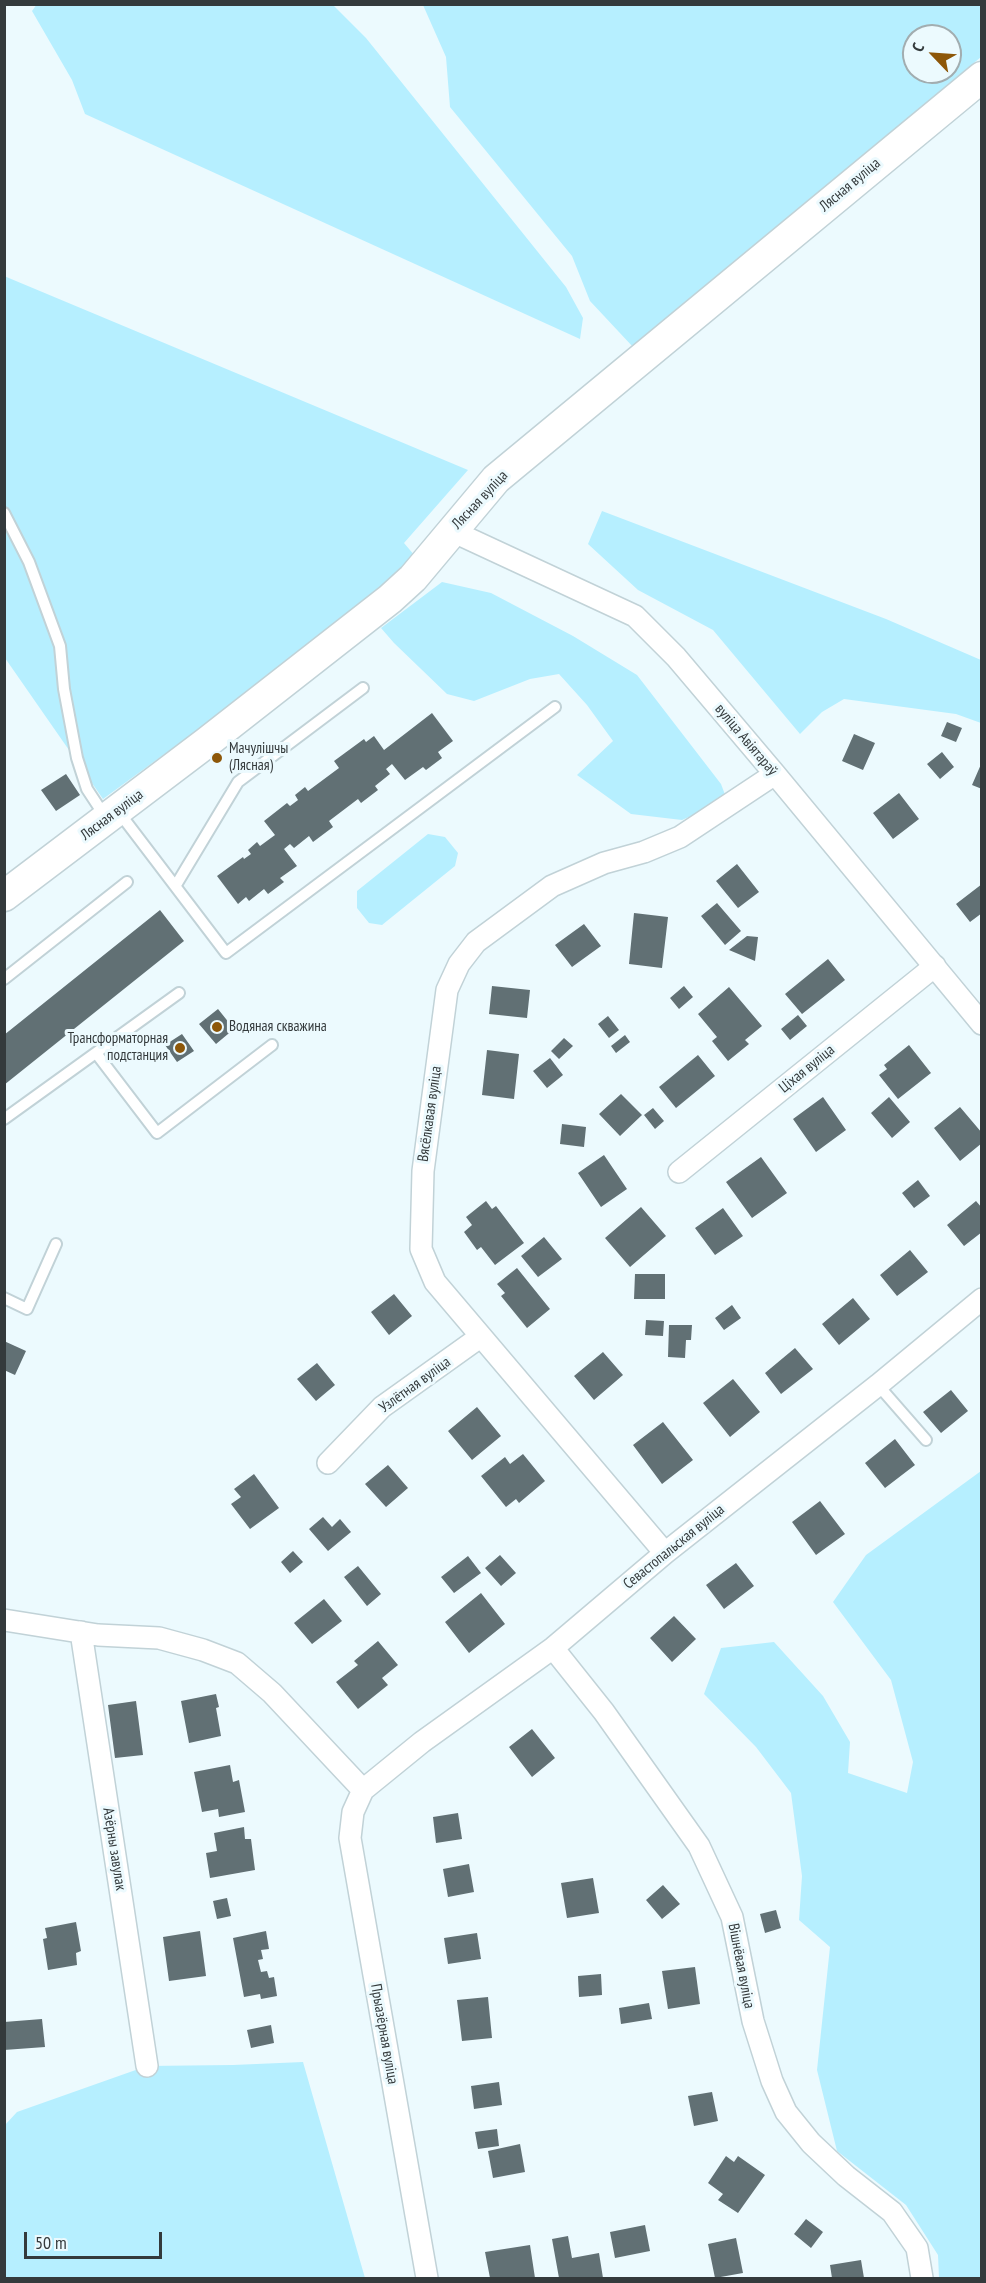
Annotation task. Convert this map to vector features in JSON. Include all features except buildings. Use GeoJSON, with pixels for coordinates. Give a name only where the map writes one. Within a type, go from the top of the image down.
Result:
{"type":"FeatureCollection","features":[{"type":"Feature","properties":{"kind":"main road","name":"Лясная вуліца"},"geometry":{"type":"LineString","coordinates":[[4,896],[390,599],[413,578],[496,479],[981,77]]}},
{"type":"Feature","properties":{"kind":"street","name":"вуліца Авіятараў"},"geometry":{"type":"LineString","coordinates":[[452,531],[634,616],[676,657],[776,774],[981,1024]]}},
{"type":"Feature","properties":{"kind":"street","name":"Вясёлкавая вуліца"},"geometry":{"type":"LineString","coordinates":[[665,1553],[435,1282],[421,1248],[424,1159],[447,990],[459,964],[476,942],[552,886],[604,863],[644,852],[680,837],[776,774]]}},
{"type":"Feature","properties":{"kind":"street","name":"Ціхая вуліца"},"geometry":{"type":"LineString","coordinates":[[680,1172],[935,966]]}},
{"type":"Feature","properties":{"kind":"street","name":"Севастопальская вуліца"},"geometry":{"type":"LineString","coordinates":[[363,1790],[422,1742],[553,1648],[665,1553],[878,1385],[981,1299]]}},
{"type":"Feature","properties":{"kind":"street","name":"Узлётная вуліца"},"geometry":{"type":"LineString","coordinates":[[328,1462],[382,1407],[480,1337]]}},
{"type":"Feature","properties":{"kind":"street"},"geometry":{"type":"LineString","coordinates":[[4,1620],[81,1632],[159,1638],[203,1650],[237,1663],[272,1693],[363,1790]]}},
{"type":"Feature","properties":{"kind":"street","name":"Азёрны завулак"},"geometry":{"type":"LineString","coordinates":[[81,1632],[147,2066]]}},
{"type":"Feature","properties":{"kind":"street","name":"Вішнёвая вуліца"},"geometry":{"type":"LineString","coordinates":[[553,1648],[604,1712],[699,1846],[732,1917],[753,2021],[772,2081],[786,2112],[811,2142],[846,2176],[892,2212],[917,2248],[922,2278]]}},
{"type":"Feature","properties":{"kind":"street","name":"Прыазёрная вуліца"},"geometry":{"type":"LineString","coordinates":[[363,1790],[353,1812],[350,1838],[427,2278]]}},
{"type":"Feature","properties":{"kind":"lane"},"geometry":{"type":"LineString","coordinates":[[4,513],[29,562],[60,646],[64,689],[77,758],[87,789],[176,885],[226,953],[555,706]]}},
{"type":"Feature","properties":{"kind":"lane"},"geometry":{"type":"LineString","coordinates":[[176,885],[238,782],[363,688]]}},
{"type":"Feature","properties":{"kind":"lane"},"geometry":{"type":"LineString","coordinates":[[4,979],[127,882]]}},
{"type":"Feature","properties":{"kind":"lane"},"geometry":{"type":"LineString","coordinates":[[4,1119],[178,993]]}},
{"type":"Feature","properties":{"kind":"lane"},"geometry":{"type":"LineString","coordinates":[[96,1053],[157,1133],[272,1045]]}},
{"type":"Feature","properties":{"kind":"lane"},"geometry":{"type":"LineString","coordinates":[[4,1298],[27,1309],[56,1244]]}},
{"type":"Feature","properties":{"kind":"lane"},"geometry":{"type":"LineString","coordinates":[[878,1385],[926,1440]]}},
{"type":"Feature","properties":{"kind":"shaded area"},"geometry":{"type":"Polygon","coordinates":[[[37,4],[333,5],[366,38],[566,287],[583,318],[580,339],[85,114],[72,80],[32,11],[37,4]]]}},
{"type":"Feature","properties":{"kind":"shaded area"},"geometry":{"type":"Polygon","coordinates":[[[423,5],[981,5],[981,57],[962,73],[962,24],[902,24],[902,84],[949,84],[633,347],[590,301],[572,256],[450,107],[446,57],[423,5]]]}},
{"type":"Feature","properties":{"kind":"shaded area"},"geometry":{"type":"Polygon","coordinates":[[[4,276],[468,470],[404,543],[415,556],[352,617],[103,799],[5,658],[4,276]]]}},
{"type":"Feature","properties":{"kind":"shaded area"},"geometry":{"type":"Polygon","coordinates":[[[602,511],[886,619],[981,660],[981,723],[956,714],[844,699],[822,712],[800,734],[713,630],[638,590],[588,544],[602,511]]]}},
{"type":"Feature","properties":{"kind":"shaded area"},"geometry":{"type":"Polygon","coordinates":[[[442,582],[491,593],[573,636],[637,675],[721,784],[727,800],[682,820],[631,814],[577,775],[613,741],[587,705],[559,674],[530,679],[474,701],[447,694],[381,628],[442,582]]]}},
{"type":"Feature","properties":{"kind":"shaded area"},"geometry":{"type":"Polygon","coordinates":[[[428,834],[445,837],[458,853],[455,866],[382,925],[369,923],[357,908],[357,891],[428,834]]]}},
{"type":"Feature","properties":{"kind":"shaded area"},"geometry":{"type":"Polygon","coordinates":[[[981,1471],[981,2278],[939,2278],[938,2255],[906,2205],[837,2151],[817,2070],[830,1947],[799,1920],[802,1876],[791,1793],[756,1747],[704,1694],[721,1648],[774,1642],[823,1696],[850,1742],[848,1773],[907,1793],[913,1762],[891,1680],[833,1602],[866,1555],[981,1471]]]}},
{"type":"Feature","properties":{"kind":"shaded area"},"geometry":{"type":"Polygon","coordinates":[[[303,2062],[365,2278],[5,2278],[5,2125],[17,2112],[147,2066],[303,2062]]]}},
{"type":"Feature","properties":{"kind":"place","name":"Мачулішчы (Лясная)"},"geometry":{"type":"Point","coordinates":[217,758]}},
{"type":"Feature","properties":{"kind":"place","name":"Водяная скважина"},"geometry":{"type":"Point","coordinates":[217,1027]}},
{"type":"Feature","properties":{"kind":"place","name":"Трансформаторная подстанция"},"geometry":{"type":"Point","coordinates":[180,1048]}}]}
